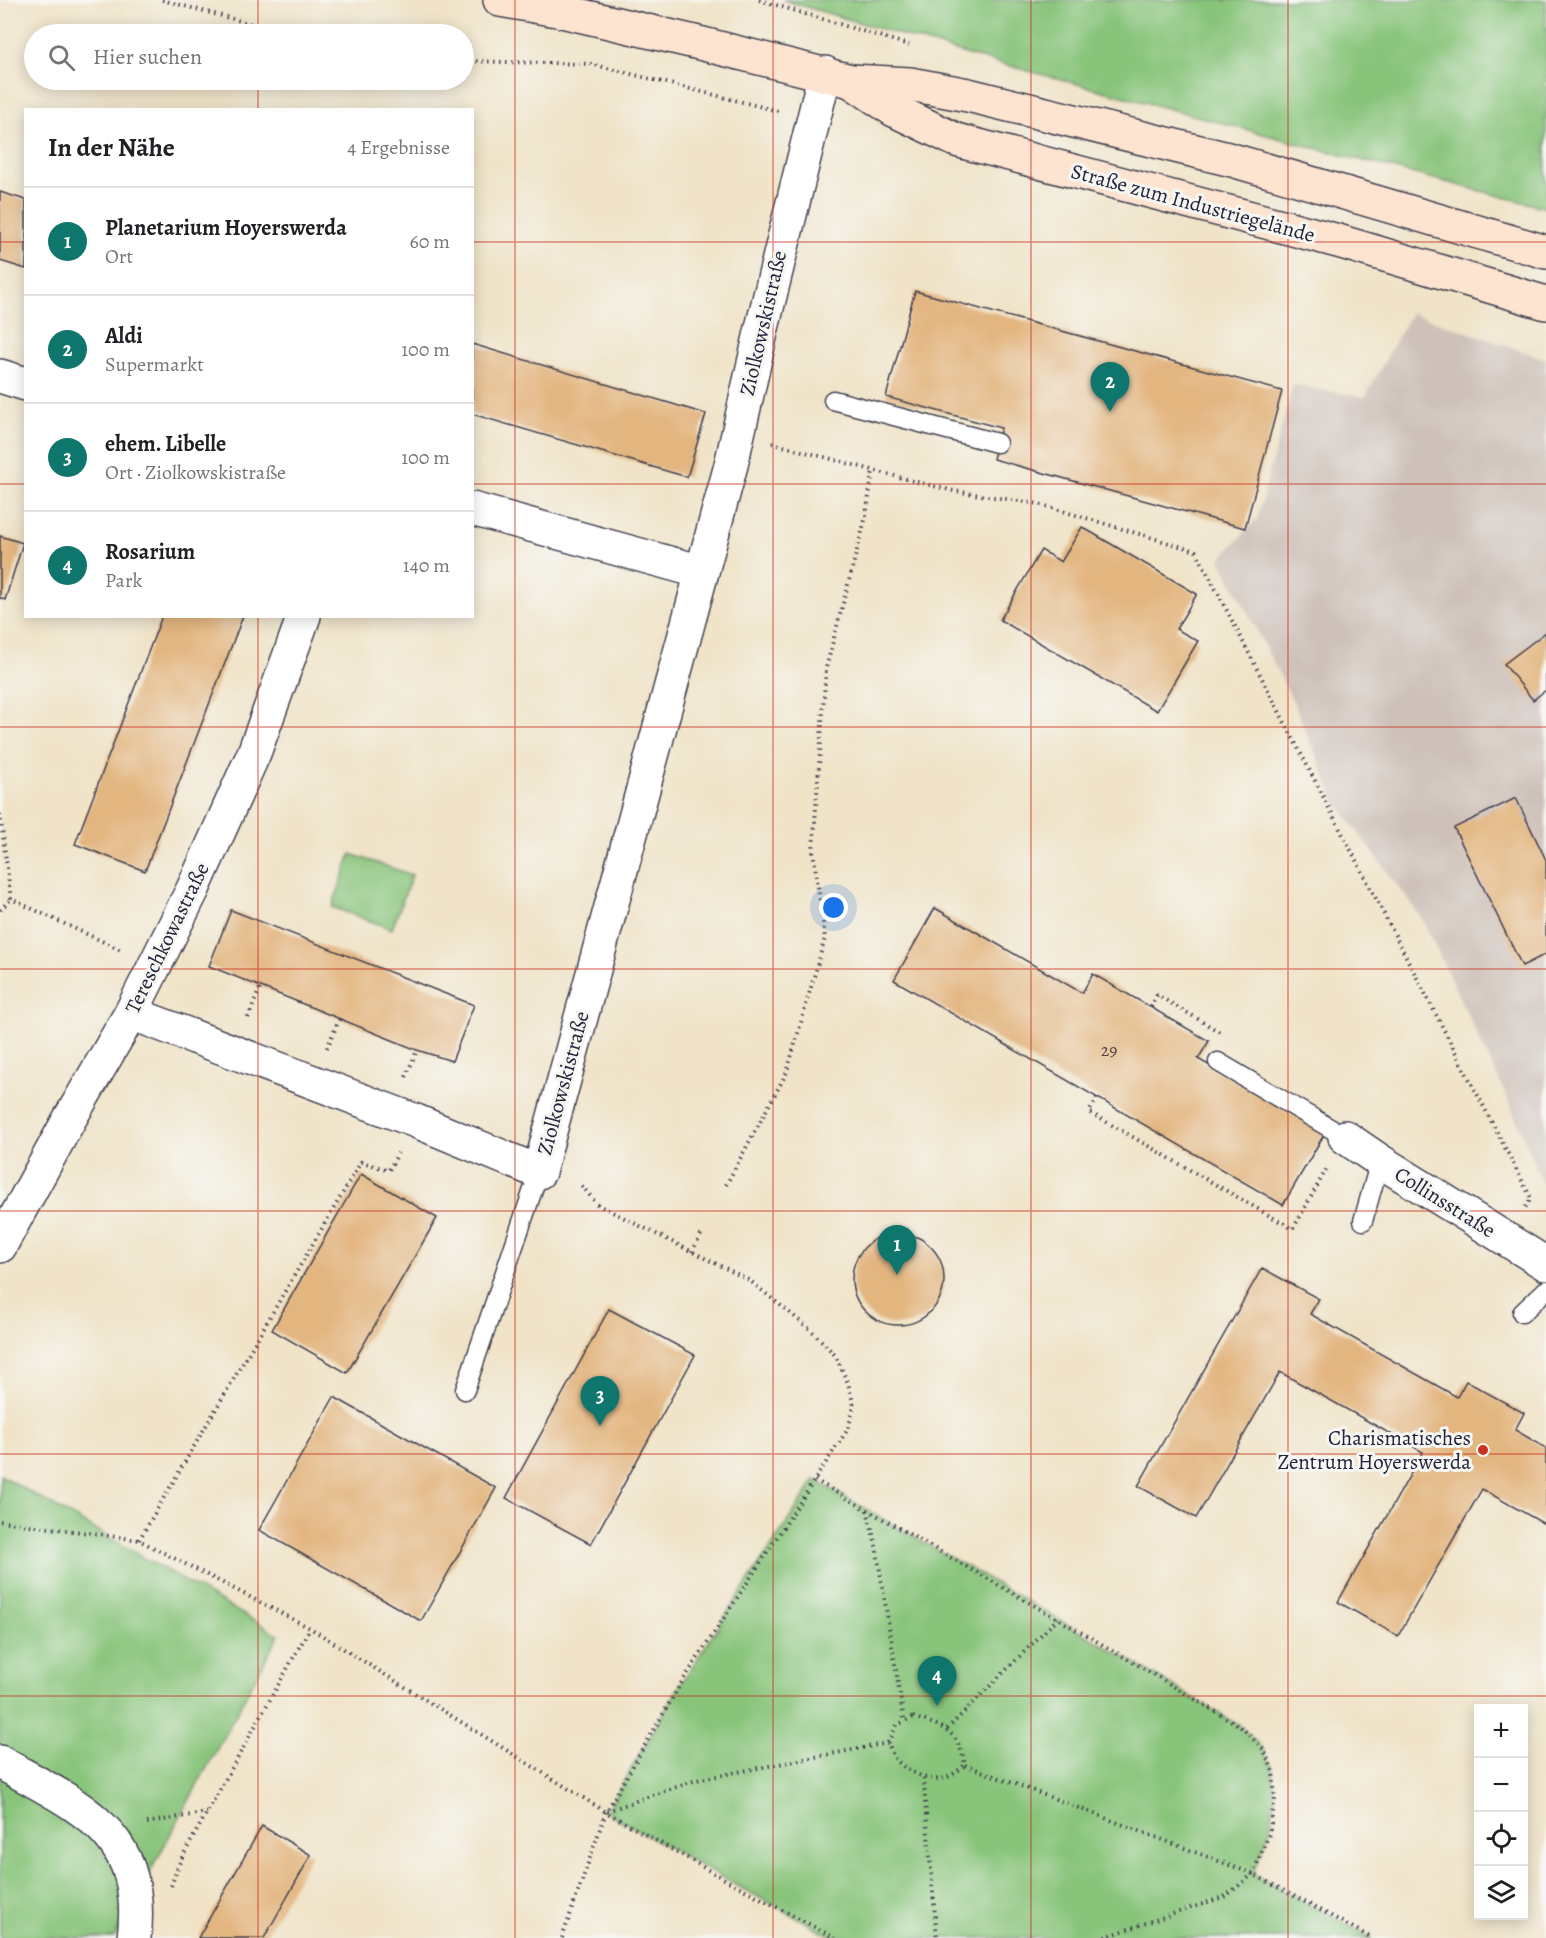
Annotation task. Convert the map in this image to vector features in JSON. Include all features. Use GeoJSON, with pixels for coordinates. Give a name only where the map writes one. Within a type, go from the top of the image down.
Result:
{"type":"FeatureCollection","features":[{"type":"Feature","properties":{"kind":"main road","name":"Straße zum Industriegelände"},"geometry":{"type":"LineString","coordinates":[[500,0],[557,10],[838,77],[910,84],[968,95],[1232,160],[1546,252]]}},
{"type":"Feature","properties":{"kind":"main road","name":"Straße zum Industriegelände"},"geometry":{"type":"LineString","coordinates":[[838,77],[894,110],[956,140],[1338,241],[1546,303]]}},
{"type":"Feature","properties":{"kind":"street","name":"Ziolkowskistraße"},"geometry":{"type":"LineString","coordinates":[[131,1013],[416,1121],[539,1172],[702,572],[738,433],[772,283],[838,77]]}},
{"type":"Feature","properties":{"kind":"street"},"geometry":{"type":"LineString","coordinates":[[0,376],[24,383]]}},
{"type":"Feature","properties":{"kind":"street"},"geometry":{"type":"LineString","coordinates":[[474,510],[702,572]]}},
{"type":"Feature","properties":{"kind":"street","name":"Tereschkowastraße"},"geometry":{"type":"LineString","coordinates":[[0,1246],[131,1013],[193,889],[254,753],[303,618]]}},
{"type":"Feature","properties":{"kind":"street","name":"Collinsstraße"},"geometry":{"type":"LineString","coordinates":[[1345,1137],[1546,1264]]}},
{"type":"Feature","properties":{"kind":"street"},"geometry":{"type":"LineString","coordinates":[[0,1762],[81,1808],[110,1835],[126,1858],[132,1879],[136,1904],[134,1938]]}},
{"type":"Feature","properties":{"kind":"lane"},"geometry":{"type":"LineString","coordinates":[[833,400],[997,443]]}},
{"type":"Feature","properties":{"kind":"lane"},"geometry":{"type":"LineString","coordinates":[[1218,1062],[1345,1137]]}},
{"type":"Feature","properties":{"kind":"lane"},"geometry":{"type":"LineString","coordinates":[[1363,1221],[1380,1161]]}},
{"type":"Feature","properties":{"kind":"lane"},"geometry":{"type":"LineString","coordinates":[[465,1390],[539,1172]]}},
{"type":"Feature","properties":{"kind":"lane"},"geometry":{"type":"LineString","coordinates":[[1522,1313],[1546,1290]]}},
{"type":"Feature","properties":{"kind":"path"},"geometry":{"type":"LineString","coordinates":[[162,0],[252,24]]}},
{"type":"Feature","properties":{"kind":"path"},"geometry":{"type":"LineString","coordinates":[[738,433],[954,491],[1039,504],[1196,551],[1531,1198],[1507,1240]]}},
{"type":"Feature","properties":{"kind":"path"},"geometry":{"type":"LineString","coordinates":[[726,1185],[787,1072],[825,938],[813,850],[826,668],[866,516],[873,470]]}},
{"type":"Feature","properties":{"kind":"path"},"geometry":{"type":"LineString","coordinates":[[0,814],[11,899]]}},
{"type":"Feature","properties":{"kind":"path"},"geometry":{"type":"LineString","coordinates":[[11,899],[156,965]]}},
{"type":"Feature","properties":{"kind":"path"},"geometry":{"type":"LineString","coordinates":[[0,910],[11,899]]}},
{"type":"Feature","properties":{"kind":"path"},"geometry":{"type":"LineString","coordinates":[[244,1028],[260,988]]}},
{"type":"Feature","properties":{"kind":"path"},"geometry":{"type":"LineString","coordinates":[[1151,1007],[1157,995],[1232,1039],[1218,1062]]}},
{"type":"Feature","properties":{"kind":"path"},"geometry":{"type":"LineString","coordinates":[[323,1057],[340,1018]]}},
{"type":"Feature","properties":{"kind":"path"},"geometry":{"type":"LineString","coordinates":[[405,1078],[417,1050]]}},
{"type":"Feature","properties":{"kind":"path"},"geometry":{"type":"LineString","coordinates":[[1097,1098],[1089,1112],[1293,1228],[1345,1137]]}},
{"type":"Feature","properties":{"kind":"path"},"geometry":{"type":"LineString","coordinates":[[139,1540],[361,1162],[389,1170],[416,1121]]}},
{"type":"Feature","properties":{"kind":"path"},"geometry":{"type":"LineString","coordinates":[[562,1938],[606,1812],[680,1685],[848,1429],[854,1406],[848,1383],[835,1354],[811,1330],[749,1280],[598,1205],[581,1185]]}},
{"type":"Feature","properties":{"kind":"path"},"geometry":{"type":"LineString","coordinates":[[692,1252],[704,1232]]}},
{"type":"Feature","properties":{"kind":"path"},"geometry":{"type":"LineString","coordinates":[[815,1480],[1058,1618],[1240,1726],[1264,1750],[1273,1771],[1275,1799],[1269,1834],[1252,1874],[1226,1896],[1102,1938]]}},
{"type":"Feature","properties":{"kind":"path"},"geometry":{"type":"LineString","coordinates":[[867,1509],[876,1546],[904,1720]]}},
{"type":"Feature","properties":{"kind":"path"},"geometry":{"type":"LineString","coordinates":[[0,1521],[139,1540],[310,1628],[606,1812],[835,1938]]}},
{"type":"Feature","properties":{"kind":"path"},"geometry":{"type":"LineString","coordinates":[[947,1729],[1058,1618]]}},
{"type":"Feature","properties":{"kind":"path"},"geometry":{"type":"LineString","coordinates":[[169,1892],[181,1859],[310,1628]]}},
{"type":"Feature","properties":{"kind":"path"},"geometry":{"type":"LineString","coordinates":[[888,1743],[897,1725],[913,1717],[947,1729],[961,1747],[965,1764]]}},
{"type":"Feature","properties":{"kind":"path"},"geometry":{"type":"LineString","coordinates":[[606,1812],[696,1780],[888,1743]]}},
{"type":"Feature","properties":{"kind":"path"},"geometry":{"type":"LineString","coordinates":[[888,1743],[895,1759],[924,1778],[940,1779],[951,1775],[965,1764]]}},
{"type":"Feature","properties":{"kind":"path"},"geometry":{"type":"LineString","coordinates":[[965,1764],[1252,1874],[1372,1938]]}},
{"type":"Feature","properties":{"kind":"path"},"geometry":{"type":"LineString","coordinates":[[924,1778],[937,1938]]}},
{"type":"Feature","properties":{"kind":"path"},"geometry":{"type":"LineString","coordinates":[[137,1825],[208,1812]]}},
{"type":"Feature","properties":{"kind":"shaded area"},"geometry":{"type":"Polygon","coordinates":[[[1411,313],[1546,359],[1546,1192],[1507,1097],[1421,917],[1337,804],[1293,701],[1220,559],[1257,519],[1293,385],[1365,397],[1411,313]]]}},
{"type":"Feature","properties":{"kind":"green space"},"geometry":{"type":"Polygon","coordinates":[[[783,0],[1546,0],[1546,208],[969,55],[783,0]]]}},
{"type":"Feature","properties":{"kind":"green space"},"geometry":{"type":"Polygon","coordinates":[[[351,854],[412,875],[392,929],[332,907],[351,854]]]}},
{"type":"Feature","properties":{"kind":"green space"},"geometry":{"type":"Polygon","coordinates":[[[0,1475],[279,1635],[114,1938],[0,1938],[0,1475]]]}},
{"type":"Feature","properties":{"kind":"green space"},"geometry":{"type":"Polygon","coordinates":[[[815,1480],[1240,1726],[1264,1750],[1273,1771],[1275,1799],[1269,1834],[1253,1874],[1372,1938],[835,1938],[606,1812],[680,1685],[815,1480]]]}},
{"type":"Feature","properties":{"kind":"building"},"geometry":{"type":"Polygon","coordinates":[[[0,192],[24,199],[24,268],[0,261],[0,192]]]}},
{"type":"Feature","properties":{"kind":"building"},"geometry":{"type":"Polygon","coordinates":[[[915,291],[1282,391],[1245,528],[993,459],[1001,428],[886,397],[915,291]]]}},
{"type":"Feature","properties":{"kind":"building"},"geometry":{"type":"Polygon","coordinates":[[[474,345],[706,414],[687,477],[474,415],[474,345]]]}},
{"type":"Feature","properties":{"kind":"building"},"geometry":{"type":"Polygon","coordinates":[[[1082,527],[1197,594],[1176,629],[1198,641],[1157,711],[1000,620],[1041,550],[1061,562],[1082,527]]]}},
{"type":"Feature","properties":{"kind":"building"},"geometry":{"type":"Polygon","coordinates":[[[0,536],[23,543],[5,600],[0,598],[0,536]]]}},
{"type":"Feature","properties":{"kind":"building"},"geometry":{"type":"Polygon","coordinates":[[[161,618],[242,618],[145,871],[75,844],[161,618]]]}},
{"type":"Feature","properties":{"kind":"building"},"geometry":{"type":"Polygon","coordinates":[[[1546,632],[1546,690],[1533,700],[1504,664],[1546,632]]]}},
{"type":"Feature","properties":{"kind":"building"},"geometry":{"type":"Polygon","coordinates":[[[1516,798],[1546,860],[1546,954],[1522,966],[1454,828],[1516,798]]]}},
{"type":"Feature","properties":{"kind":"building"},"geometry":{"type":"Polygon","coordinates":[[[935,908],[1082,993],[1093,974],[1209,1041],[1198,1059],[1325,1133],[1283,1205],[894,980],[935,908]]]}},
{"type":"Feature","properties":{"kind":"building"},"geometry":{"type":"Polygon","coordinates":[[[231,910],[474,1005],[452,1061],[417,1050],[209,966],[231,910]]]}},
{"type":"Feature","properties":{"kind":"building"},"geometry":{"type":"Polygon","coordinates":[[[361,1174],[437,1218],[347,1373],[272,1330],[361,1174]]]}},
{"type":"Feature","properties":{"kind":"building"},"geometry":{"type":"Polygon","coordinates":[[[898,1233],[924,1241],[936,1253],[944,1279],[936,1305],[924,1317],[898,1325],[872,1317],[860,1305],[852,1279],[860,1253],[872,1241],[898,1233]]]}},
{"type":"Feature","properties":{"kind":"building","name":"Charismatisches Zentrum Hoyerswerda"},"geometry":{"type":"Polygon","coordinates":[[[1262,1268],[1319,1299],[1310,1314],[1457,1397],[1466,1381],[1524,1413],[1515,1430],[1546,1448],[1546,1525],[1482,1489],[1398,1636],[1338,1602],[1423,1452],[1280,1372],[1196,1518],[1138,1486],[1262,1268]]]}},
{"type":"Feature","properties":{"kind":"building"},"geometry":{"type":"Polygon","coordinates":[[[609,1309],[695,1355],[591,1544],[506,1498],[609,1309]]]}},
{"type":"Feature","properties":{"kind":"building"},"geometry":{"type":"Polygon","coordinates":[[[334,1397],[496,1488],[421,1621],[259,1530],[334,1397]]]}},
{"type":"Feature","properties":{"kind":"building"},"geometry":{"type":"Polygon","coordinates":[[[262,1826],[311,1855],[264,1938],[198,1938],[262,1826]]]}},
{"type":"Feature","properties":{"kind":"place","name":"Aldi"},"geometry":{"type":"Point","coordinates":[1110,412]}},
{"type":"Feature","properties":{"kind":"place","name":"Planetarium Hoyerswerda"},"geometry":{"type":"Point","coordinates":[897,1275]}},
{"type":"Feature","properties":{"kind":"place","name":"ehem. Libelle"},"geometry":{"type":"Point","coordinates":[600,1426]}},
{"type":"Feature","properties":{"kind":"place","name":"Charismatisches Zentrum Hoyerswerda"},"geometry":{"type":"Point","coordinates":[1483,1450]}},
{"type":"Feature","properties":{"kind":"place","name":"Rosarium"},"geometry":{"type":"Point","coordinates":[937,1706]}}]}
